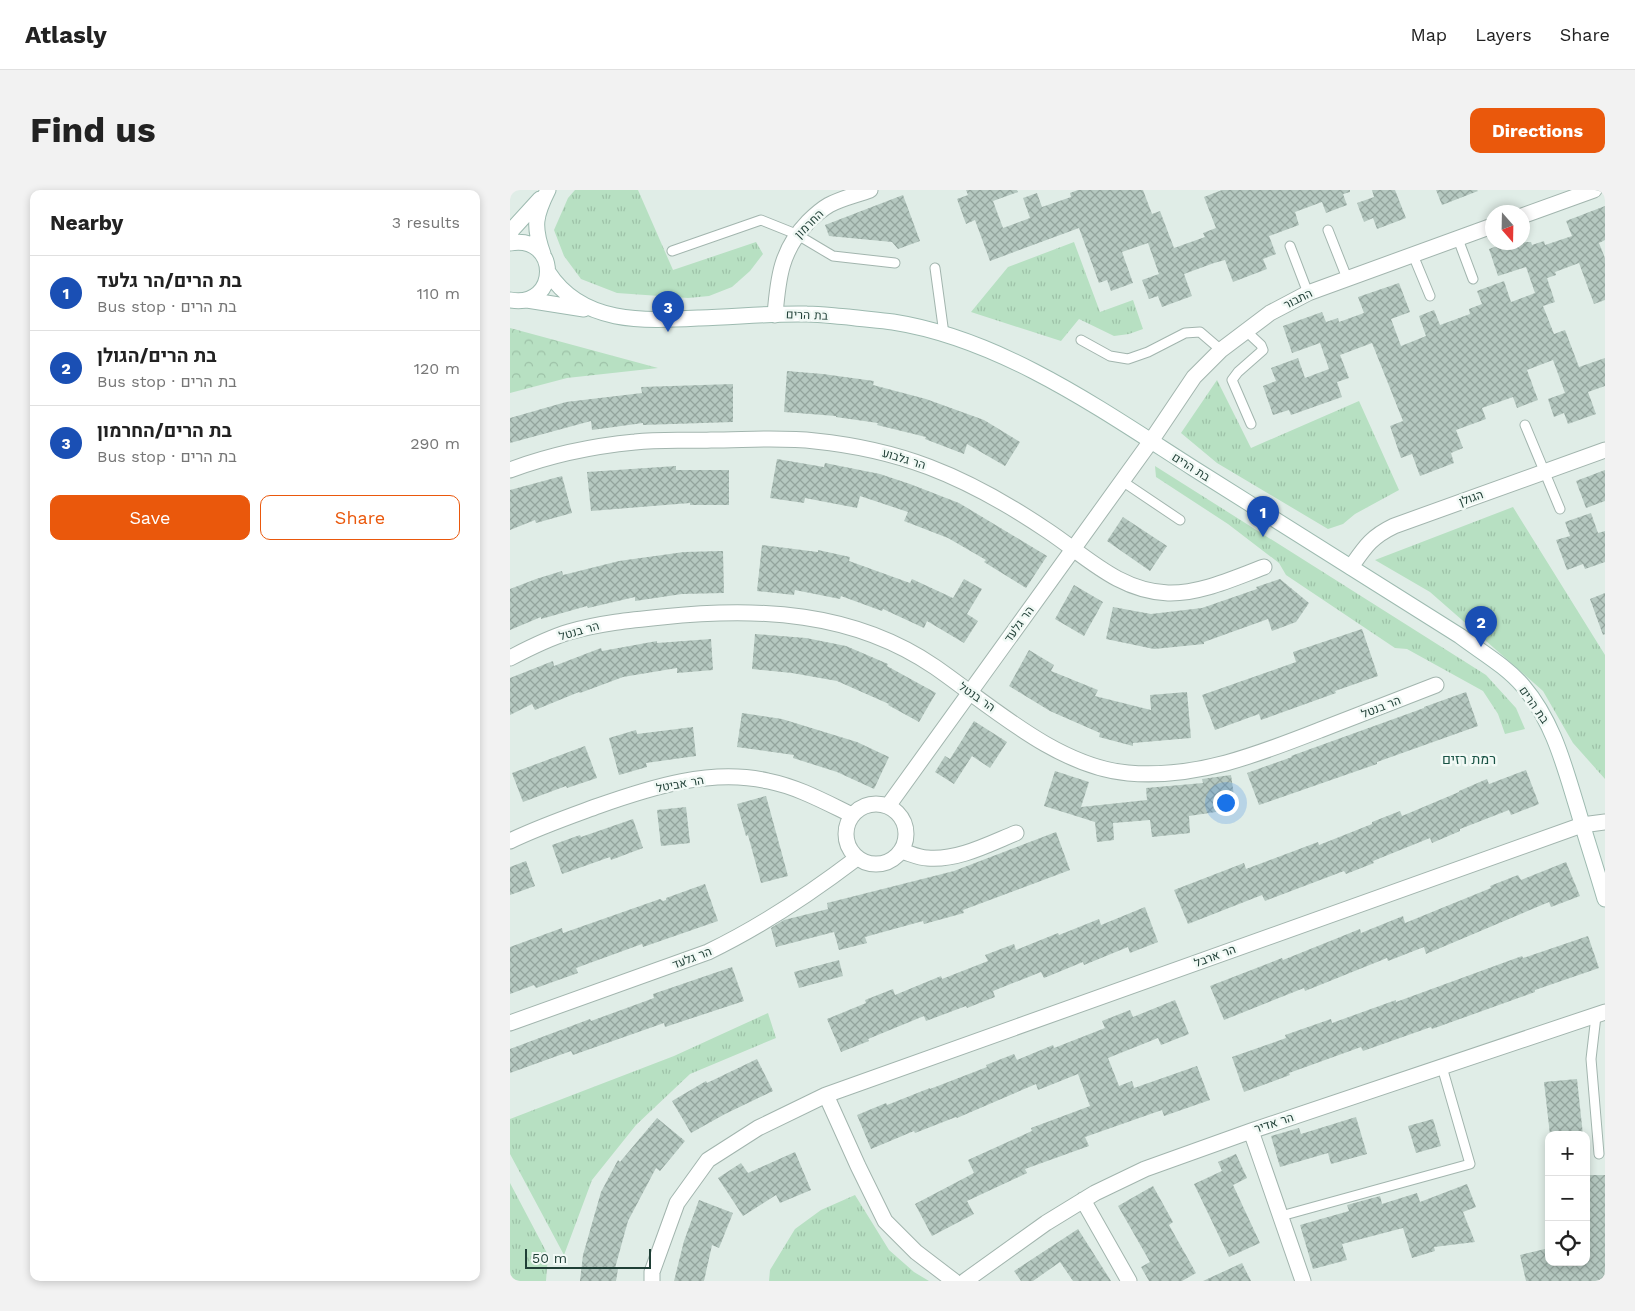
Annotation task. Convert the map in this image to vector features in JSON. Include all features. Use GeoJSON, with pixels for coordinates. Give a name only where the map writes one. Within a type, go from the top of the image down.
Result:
{"type":"FeatureCollection","features":[{"type":"Feature","properties":{"kind":"street"},"geometry":{"type":"LineString","coordinates":[[510,232],[548,190]]}},
{"type":"Feature","properties":{"kind":"street"},"geometry":{"type":"LineString","coordinates":[[527,300],[536,296],[542,289],[548,272],[547,263],[536,233],[536,220],[548,190]]}},
{"type":"Feature","properties":{"kind":"street","name":"החרמון"},"geometry":{"type":"LineString","coordinates":[[775,315],[778,281],[784,258],[796,234],[829,205],[870,190]]}},
{"type":"Feature","properties":{"kind":"street"},"geometry":{"type":"LineString","coordinates":[[1530,210],[1563,197],[1594,190]]}},
{"type":"Feature","properties":{"kind":"street","name":"התבור"},"geometry":{"type":"LineString","coordinates":[[1151,441],[1194,377],[1221,350],[1270,313],[1308,292],[1485,229]]}},
{"type":"Feature","properties":{"kind":"street"},"geometry":{"type":"LineString","coordinates":[[510,243],[520,242],[529,244],[537,248],[543,255]]}},
{"type":"Feature","properties":{"kind":"street","name":"בת הרים"},"geometry":{"type":"LineString","coordinates":[[548,272],[567,295],[612,316],[652,321],[807,314],[894,322],[944,334],[989,350],[1033,371],[1097,406],[1460,636],[1522,686],[1537,706],[1551,730],[1605,899]]}},
{"type":"Feature","properties":{"kind":"street","name":"בת הרים"},"geometry":{"type":"LineString","coordinates":[[510,300],[527,300],[601,312]]}},
{"type":"Feature","properties":{"kind":"street","name":"הר גלבוע"},"geometry":{"type":"LineString","coordinates":[[510,470],[563,454],[636,442],[777,440],[814,441],[856,446],[930,467],[962,481],[1050,532],[1073,550],[1125,583],[1146,591],[1169,593],[1190,591],[1215,585],[1264,567]]}},
{"type":"Feature","properties":{"kind":"street","name":"הר גלעד"},"geometry":{"type":"LineString","coordinates":[[888,806],[1151,441]]}},
{"type":"Feature","properties":{"kind":"street","name":"הגולן"},"geometry":{"type":"LineString","coordinates":[[1351,568],[1364,548],[1378,534],[1391,527],[1605,450]]}},
{"type":"Feature","properties":{"kind":"street","name":"הר בנטל"},"geometry":{"type":"LineString","coordinates":[[510,658],[568,633],[608,623],[696,613],[740,612],[818,618],[876,635],[902,646],[1040,740],[1070,758],[1100,768],[1128,773],[1162,773],[1223,764],[1258,754],[1436,685]]}},
{"type":"Feature","properties":{"kind":"street","name":"הר אביטל"},"geometry":{"type":"LineString","coordinates":[[510,841],[534,830],[636,793],[676,782],[709,778],[736,777],[768,780],[793,788],[852,815]]}},
{"type":"Feature","properties":{"kind":"street"},"geometry":{"type":"LineString","coordinates":[[868,805],[888,806],[903,820],[906,830],[905,841],[901,851],[888,861],[877,864],[866,863],[857,858],[847,844],[847,824],[852,815],[868,805]]}},
{"type":"Feature","properties":{"kind":"street","name":"הר ארבל"},"geometry":{"type":"LineString","coordinates":[[652,1281],[652,1272],[677,1203],[708,1160],[758,1128],[826,1095],[1582,825],[1605,822]]}},
{"type":"Feature","properties":{"kind":"street"},"geometry":{"type":"LineString","coordinates":[[901,851],[927,858],[947,857],[966,852],[1016,833]]}},
{"type":"Feature","properties":{"kind":"street","name":"הר גלעד"},"geometry":{"type":"LineString","coordinates":[[510,1023],[724,945],[825,882],[857,858]]}},
{"type":"Feature","properties":{"kind":"street","name":"הר אדיר"},"geometry":{"type":"LineString","coordinates":[[965,1281],[1046,1223],[1083,1200],[1145,1168],[1600,1014]]}},
{"type":"Feature","properties":{"kind":"street"},"geometry":{"type":"LineString","coordinates":[[826,1095],[858,1166],[886,1221],[916,1252],[954,1281]]}},
{"type":"Feature","properties":{"kind":"street"},"geometry":{"type":"LineString","coordinates":[[1251,1131],[1303,1281]]}},
{"type":"Feature","properties":{"kind":"street"},"geometry":{"type":"LineString","coordinates":[[1083,1200],[1129,1281]]}},
{"type":"Feature","properties":{"kind":"lane"},"geometry":{"type":"LineString","coordinates":[[672,251],[761,220],[796,234],[833,256],[895,262]]}},
{"type":"Feature","properties":{"kind":"lane"},"geometry":{"type":"LineString","coordinates":[[1328,230],[1348,278]]}},
{"type":"Feature","properties":{"kind":"lane"},"geometry":{"type":"LineString","coordinates":[[1458,239],[1473,279]]}},
{"type":"Feature","properties":{"kind":"lane"},"geometry":{"type":"LineString","coordinates":[[1290,246],[1308,292]]}},
{"type":"Feature","properties":{"kind":"lane"},"geometry":{"type":"LineString","coordinates":[[1413,255],[1430,296]]}},
{"type":"Feature","properties":{"kind":"lane"},"geometry":{"type":"LineString","coordinates":[[935,268],[944,334]]}},
{"type":"Feature","properties":{"kind":"lane"},"geometry":{"type":"LineString","coordinates":[[1245,330],[1261,345],[1263,350],[1238,372],[1232,380],[1251,424]]}},
{"type":"Feature","properties":{"kind":"lane"},"geometry":{"type":"LineString","coordinates":[[1081,340],[1110,356],[1128,359],[1148,352],[1185,333],[1200,332],[1221,350]]}},
{"type":"Feature","properties":{"kind":"lane"},"geometry":{"type":"LineString","coordinates":[[1526,425],[1560,509]]}},
{"type":"Feature","properties":{"kind":"lane"},"geometry":{"type":"LineString","coordinates":[[1122,481],[1180,520]]}},
{"type":"Feature","properties":{"kind":"lane"},"geometry":{"type":"LineString","coordinates":[[1599,1154],[1591,1059],[1600,1014]]}},
{"type":"Feature","properties":{"kind":"lane"},"geometry":{"type":"LineString","coordinates":[[1280,1216],[1470,1164],[1442,1067]]}},
{"type":"Feature","properties":{"kind":"green space"},"geometry":{"type":"Polygon","coordinates":[[[575,190],[638,190],[673,270],[756,242],[763,254],[750,271],[732,287],[709,296],[688,298],[617,293],[581,279],[564,256],[554,230],[568,198],[575,190]]]}},
{"type":"Feature","properties":{"kind":"green space"},"geometry":{"type":"Polygon","coordinates":[[[1074,242],[1100,312],[1133,300],[1143,329],[1129,334],[1114,336],[1079,319],[1061,341],[971,312],[1008,267],[1074,242]]]}},
{"type":"Feature","properties":{"kind":"green space"},"geometry":{"type":"Polygon","coordinates":[[[510,328],[658,368],[567,378],[510,393],[510,328]]]}},
{"type":"Feature","properties":{"kind":"green space"},"geometry":{"type":"Polygon","coordinates":[[[1217,380],[1251,448],[1359,401],[1399,490],[1355,514],[1343,524],[1328,529],[1217,463],[1181,433],[1217,380]]]}},
{"type":"Feature","properties":{"kind":"green space"},"geometry":{"type":"Polygon","coordinates":[[[1155,466],[1486,675],[1516,708],[1525,729],[1505,734],[1498,714],[1483,691],[1407,649],[1395,648],[1286,575],[1279,563],[1228,524],[1156,477],[1155,466]]]}},
{"type":"Feature","properties":{"kind":"green space"},"geometry":{"type":"Polygon","coordinates":[[[1513,507],[1605,655],[1605,779],[1573,743],[1543,691],[1430,592],[1375,560],[1513,507]]]}},
{"type":"Feature","properties":{"kind":"green space"},"geometry":{"type":"Polygon","coordinates":[[[768,1013],[776,1038],[690,1074],[636,1125],[592,1180],[564,1255],[510,1154],[510,1119],[674,1056],[768,1013]]]}},
{"type":"Feature","properties":{"kind":"green space"},"geometry":{"type":"Polygon","coordinates":[[[510,1183],[548,1255],[546,1281],[510,1281],[510,1183]]]}},
{"type":"Feature","properties":{"kind":"green space"},"geometry":{"type":"Polygon","coordinates":[[[855,1195],[889,1250],[914,1272],[929,1281],[769,1281],[770,1270],[795,1229],[821,1210],[855,1195]]]}},
{"type":"Feature","properties":{"kind":"building"},"geometry":{"type":"Polygon","coordinates":[[[966,190],[1017,190],[1018,192],[993,201],[1003,228],[1030,218],[1023,198],[1037,193],[1042,207],[1071,197],[1070,193],[1078,190],[1143,190],[1152,214],[1160,211],[1174,248],[1205,237],[1203,233],[1216,228],[1204,197],[1222,190],[1350,190],[1350,192],[1343,194],[1347,205],[1326,213],[1322,202],[1295,212],[1299,225],[1269,236],[1276,254],[1263,259],[1267,269],[1233,282],[1225,260],[1214,263],[1184,274],[1192,296],[1162,307],[1158,296],[1149,299],[1142,280],[1159,274],[1148,243],[1122,252],[1133,283],[1111,291],[1107,280],[1099,283],[1079,228],[990,261],[975,220],[966,224],[957,199],[968,195],[966,190]]]}},
{"type":"Feature","properties":{"kind":"building"},"geometry":{"type":"Polygon","coordinates":[[[1372,190],[1395,190],[1406,218],[1377,229],[1373,218],[1364,222],[1357,203],[1374,197],[1372,190]]]}},
{"type":"Feature","properties":{"kind":"building"},"geometry":{"type":"Polygon","coordinates":[[[1436,190],[1477,190],[1478,191],[1442,205],[1436,190]]]}},
{"type":"Feature","properties":{"kind":"building"},"geometry":{"type":"Polygon","coordinates":[[[903,195],[920,241],[898,249],[892,242],[829,236],[825,225],[903,195]]]}},
{"type":"Feature","properties":{"kind":"building"},"geometry":{"type":"Polygon","coordinates":[[[1605,206],[1605,240],[1599,243],[1605,258],[1605,300],[1594,304],[1579,263],[1555,272],[1556,275],[1547,278],[1555,302],[1543,306],[1554,334],[1565,330],[1579,367],[1605,358],[1605,386],[1588,392],[1596,414],[1568,424],[1564,413],[1554,417],[1548,399],[1565,393],[1553,360],[1527,370],[1538,400],[1517,408],[1513,397],[1482,408],[1486,419],[1456,430],[1463,448],[1451,453],[1454,463],[1420,476],[1412,454],[1401,458],[1390,426],[1403,421],[1372,343],[1340,355],[1349,378],[1337,382],[1342,397],[1291,415],[1289,410],[1273,415],[1263,386],[1276,381],[1271,368],[1298,358],[1305,378],[1329,369],[1320,343],[1292,353],[1283,326],[1322,312],[1326,322],[1338,318],[1339,322],[1364,313],[1358,297],[1399,283],[1410,312],[1391,319],[1401,346],[1426,336],[1419,316],[1434,310],[1440,325],[1470,314],[1469,309],[1482,304],[1477,291],[1504,281],[1511,302],[1535,293],[1526,267],[1498,276],[1489,250],[1530,250],[1530,242],[1532,245],[1544,241],[1545,245],[1572,236],[1566,221],[1605,206]]]}},
{"type":"Feature","properties":{"kind":"building"},"geometry":{"type":"Polygon","coordinates":[[[787,371],[874,381],[873,385],[926,399],[984,420],[1020,442],[1005,466],[967,444],[964,454],[925,439],[926,437],[877,425],[878,423],[836,416],[784,412],[787,371]]]}},
{"type":"Feature","properties":{"kind":"building"},"geometry":{"type":"Polygon","coordinates":[[[733,384],[733,422],[643,425],[643,423],[592,430],[591,421],[510,443],[510,418],[566,402],[642,393],[641,387],[733,384]]]}},
{"type":"Feature","properties":{"kind":"building"},"geometry":{"type":"Polygon","coordinates":[[[777,459],[824,467],[825,463],[880,474],[910,484],[959,503],[1047,556],[1026,588],[984,562],[986,560],[948,538],[904,521],[908,512],[860,496],[857,508],[805,498],[804,503],[770,498],[777,459]]]}},
{"type":"Feature","properties":{"kind":"building"},"geometry":{"type":"Polygon","coordinates":[[[676,466],[676,470],[729,470],[729,505],[690,505],[690,503],[591,511],[587,472],[676,466]]]}},
{"type":"Feature","properties":{"kind":"building"},"geometry":{"type":"Polygon","coordinates":[[[1605,470],[1605,501],[1586,508],[1576,481],[1605,470]]]}},
{"type":"Feature","properties":{"kind":"building"},"geometry":{"type":"Polygon","coordinates":[[[562,476],[572,513],[536,523],[535,520],[510,530],[510,490],[562,476]]]}},
{"type":"Feature","properties":{"kind":"building"},"geometry":{"type":"Polygon","coordinates":[[[1591,513],[1598,533],[1605,531],[1605,562],[1585,569],[1583,564],[1567,570],[1556,540],[1570,536],[1565,522],[1591,513]]]}},
{"type":"Feature","properties":{"kind":"building"},"geometry":{"type":"Polygon","coordinates":[[[1123,517],[1167,546],[1150,571],[1107,541],[1123,517]]]}},
{"type":"Feature","properties":{"kind":"building"},"geometry":{"type":"Polygon","coordinates":[[[762,545],[818,552],[818,550],[850,557],[849,561],[910,583],[912,579],[953,598],[964,579],[982,589],[967,614],[978,621],[964,643],[927,621],[924,628],[883,609],[882,611],[841,596],[840,599],[795,590],[794,595],[757,591],[762,545]]]}},
{"type":"Feature","properties":{"kind":"building"},"geometry":{"type":"Polygon","coordinates":[[[723,551],[724,593],[682,594],[635,601],[635,597],[588,608],[587,606],[541,619],[541,617],[510,630],[510,589],[536,579],[562,571],[563,575],[619,561],[684,552],[723,551]]]}},
{"type":"Feature","properties":{"kind":"building"},"geometry":{"type":"Polygon","coordinates":[[[1280,579],[1309,603],[1296,622],[1272,631],[1268,619],[1204,642],[1204,644],[1154,649],[1106,639],[1113,607],[1151,614],[1202,608],[1280,579]]]}},
{"type":"Feature","properties":{"kind":"building"},"geometry":{"type":"Polygon","coordinates":[[[1074,585],[1103,602],[1084,636],[1055,619],[1074,585]]]}},
{"type":"Feature","properties":{"kind":"building"},"geometry":{"type":"Polygon","coordinates":[[[1605,593],[1605,634],[1603,635],[1590,599],[1605,593]]]}},
{"type":"Feature","properties":{"kind":"building"},"geometry":{"type":"Polygon","coordinates":[[[1362,629],[1378,676],[1261,720],[1259,714],[1215,730],[1202,695],[1296,662],[1293,652],[1362,629]]]}},
{"type":"Feature","properties":{"kind":"building"},"geometry":{"type":"Polygon","coordinates":[[[755,634],[806,638],[846,646],[888,664],[887,666],[936,693],[919,722],[889,704],[837,681],[792,673],[752,669],[755,634]]]}},
{"type":"Feature","properties":{"kind":"building"},"geometry":{"type":"Polygon","coordinates":[[[711,639],[713,670],[677,673],[677,668],[623,677],[535,710],[532,704],[510,715],[510,678],[553,661],[554,666],[601,648],[602,651],[657,641],[657,643],[711,639]]]}},
{"type":"Feature","properties":{"kind":"building"},"geometry":{"type":"Polygon","coordinates":[[[1029,650],[1054,665],[1051,671],[1098,690],[1095,696],[1151,710],[1150,695],[1187,692],[1191,738],[1133,743],[1133,746],[1099,737],[1100,733],[1050,711],[1009,686],[1029,650]]]}},
{"type":"Feature","properties":{"kind":"building"},"geometry":{"type":"Polygon","coordinates":[[[1466,692],[1478,726],[1259,805],[1247,773],[1466,692]]]}},
{"type":"Feature","properties":{"kind":"building"},"geometry":{"type":"Polygon","coordinates":[[[742,713],[782,719],[857,742],[889,757],[874,789],[837,772],[793,758],[794,755],[737,747],[742,713]]]}},
{"type":"Feature","properties":{"kind":"building"},"geometry":{"type":"Polygon","coordinates":[[[974,721],[1007,742],[990,768],[972,756],[954,784],[935,772],[945,756],[950,759],[974,721]]]}},
{"type":"Feature","properties":{"kind":"building"},"geometry":{"type":"Polygon","coordinates":[[[693,727],[696,756],[646,763],[647,767],[619,775],[609,738],[636,730],[637,734],[693,727]]]}},
{"type":"Feature","properties":{"kind":"building"},"geometry":{"type":"Polygon","coordinates":[[[585,746],[597,778],[567,788],[566,786],[523,802],[512,773],[585,746]]]}},
{"type":"Feature","properties":{"kind":"building"},"geometry":{"type":"Polygon","coordinates":[[[1526,770],[1539,804],[1511,815],[1509,810],[1460,829],[1460,831],[1432,843],[1430,838],[1346,874],[1344,871],[1265,901],[1262,895],[1188,924],[1174,890],[1244,863],[1246,869],[1318,842],[1319,845],[1400,811],[1402,816],[1487,779],[1489,784],[1526,770]]]}},
{"type":"Feature","properties":{"kind":"building"},"geometry":{"type":"Polygon","coordinates":[[[1055,771],[1089,782],[1081,807],[1147,800],[1146,788],[1203,783],[1202,779],[1231,775],[1236,809],[1189,816],[1190,833],[1152,837],[1150,820],[1113,823],[1114,840],[1097,842],[1095,822],[1044,806],[1055,771]]]}},
{"type":"Feature","properties":{"kind":"building"},"geometry":{"type":"Polygon","coordinates":[[[766,796],[788,876],[761,883],[748,835],[746,836],[737,804],[766,796]]]}},
{"type":"Feature","properties":{"kind":"building"},"geometry":{"type":"Polygon","coordinates":[[[686,807],[690,843],[661,846],[657,810],[686,807]]]}},
{"type":"Feature","properties":{"kind":"building"},"geometry":{"type":"Polygon","coordinates":[[[633,819],[643,848],[611,860],[610,857],[562,874],[552,845],[633,819]]]}},
{"type":"Feature","properties":{"kind":"building"},"geometry":{"type":"Polygon","coordinates":[[[1056,832],[1070,870],[963,910],[964,913],[924,924],[923,921],[865,937],[867,943],[839,950],[834,932],[776,947],[771,928],[784,920],[828,909],[827,903],[954,871],[1056,832]]]}},
{"type":"Feature","properties":{"kind":"building"},"geometry":{"type":"Polygon","coordinates":[[[526,861],[535,886],[510,895],[510,867],[526,861]]]}},
{"type":"Feature","properties":{"kind":"building"},"geometry":{"type":"Polygon","coordinates":[[[1566,862],[1580,896],[1551,907],[1549,902],[1426,954],[1424,947],[1388,961],[1387,958],[1305,991],[1304,988],[1224,1020],[1210,986],[1282,958],[1283,960],[1360,929],[1361,933],[1403,916],[1405,923],[1518,875],[1521,880],[1566,862]]]}},
{"type":"Feature","properties":{"kind":"building"},"geometry":{"type":"Polygon","coordinates":[[[705,884],[718,921],[643,947],[642,944],[576,968],[578,973],[536,988],[534,985],[510,994],[510,947],[562,928],[563,933],[660,899],[663,901],[666,898],[705,884]]]}},
{"type":"Feature","properties":{"kind":"building"},"geometry":{"type":"Polygon","coordinates":[[[1145,907],[1158,942],[1130,953],[1128,947],[1084,965],[1083,962],[1044,978],[1041,972],[993,991],[995,997],[926,1021],[924,1016],[841,1052],[827,1019],[866,1003],[865,1000],[893,989],[895,995],[941,976],[942,979],[988,961],[985,955],[1014,944],[1016,950],[1099,919],[1101,925],[1145,907]]]}},
{"type":"Feature","properties":{"kind":"building"},"geometry":{"type":"Polygon","coordinates":[[[1588,936],[1599,968],[1432,1029],[1431,1027],[1363,1051],[1361,1047],[1289,1073],[1290,1075],[1244,1092],[1232,1057],[1286,1038],[1285,1035],[1331,1019],[1332,1023],[1522,956],[1523,958],[1588,936]]]}},
{"type":"Feature","properties":{"kind":"building"},"geometry":{"type":"Polygon","coordinates":[[[839,960],[843,976],[799,988],[794,972],[839,960]]]}},
{"type":"Feature","properties":{"kind":"building"},"geometry":{"type":"Polygon","coordinates":[[[732,967],[744,1001],[665,1027],[664,1023],[573,1055],[571,1051],[510,1073],[510,1049],[590,1019],[591,1021],[654,998],[653,994],[732,967]]]}},
{"type":"Feature","properties":{"kind":"building"},"geometry":{"type":"Polygon","coordinates":[[[1175,1000],[1189,1034],[1161,1045],[1158,1038],[1108,1058],[1119,1086],[1132,1081],[1134,1088],[1197,1066],[1210,1100],[1164,1116],[1162,1110],[1085,1137],[1089,1146],[1025,1169],[1027,1173],[967,1201],[974,1214],[932,1236],[915,1204],[974,1173],[968,1160],[1032,1131],[1031,1128],[1090,1106],[1078,1074],[1038,1090],[1036,1084],[957,1118],[915,1133],[914,1131],[871,1149],[857,1115],[987,1067],[986,1065],[1014,1054],[1017,1060],[1053,1045],[1054,1048],[1105,1028],[1102,1021],[1130,1010],[1133,1017],[1175,1000]]]}},
{"type":"Feature","properties":{"kind":"building"},"geometry":{"type":"Polygon","coordinates":[[[757,1059],[773,1091],[691,1133],[672,1101],[706,1081],[707,1083],[757,1059]]]}},
{"type":"Feature","properties":{"kind":"building"},"geometry":{"type":"Polygon","coordinates":[[[1577,1079],[1583,1131],[1550,1131],[1544,1082],[1577,1079]]]}},
{"type":"Feature","properties":{"kind":"building"},"geometry":{"type":"Polygon","coordinates":[[[1356,1117],[1367,1154],[1331,1164],[1328,1153],[1280,1167],[1271,1136],[1299,1128],[1301,1134],[1356,1117]]]}},
{"type":"Feature","properties":{"kind":"building"},"geometry":{"type":"Polygon","coordinates":[[[657,1118],[685,1141],[660,1171],[656,1168],[628,1221],[615,1268],[618,1269],[616,1281],[580,1281],[583,1255],[601,1192],[618,1160],[620,1162],[657,1118]]]}},
{"type":"Feature","properties":{"kind":"building"},"geometry":{"type":"Polygon","coordinates":[[[1433,1119],[1441,1146],[1416,1153],[1408,1126],[1433,1119]]]}},
{"type":"Feature","properties":{"kind":"building"},"geometry":{"type":"Polygon","coordinates":[[[795,1152],[811,1190],[780,1203],[776,1195],[743,1216],[718,1178],[741,1163],[748,1173],[795,1152]]]}},
{"type":"Feature","properties":{"kind":"building"},"geometry":{"type":"Polygon","coordinates":[[[1236,1154],[1247,1178],[1233,1185],[1260,1243],[1229,1257],[1194,1184],[1222,1171],[1218,1162],[1236,1154]]]}},
{"type":"Feature","properties":{"kind":"building"},"geometry":{"type":"Polygon","coordinates":[[[1590,1175],[1605,1175],[1605,1281],[1526,1281],[1520,1255],[1545,1249],[1545,1266],[1590,1266],[1590,1175]]]}},
{"type":"Feature","properties":{"kind":"building"},"geometry":{"type":"Polygon","coordinates":[[[1467,1184],[1476,1207],[1463,1212],[1475,1242],[1434,1247],[1435,1251],[1412,1258],[1403,1228],[1342,1244],[1347,1260],[1313,1269],[1300,1225],[1349,1211],[1347,1205],[1380,1196],[1382,1204],[1417,1193],[1420,1202],[1467,1184]]]}},
{"type":"Feature","properties":{"kind":"building"},"geometry":{"type":"Polygon","coordinates":[[[1153,1186],[1173,1222],[1169,1225],[1196,1273],[1182,1281],[1149,1281],[1141,1267],[1150,1262],[1118,1206],[1153,1186]]]}},
{"type":"Feature","properties":{"kind":"building"},"geometry":{"type":"Polygon","coordinates":[[[699,1200],[733,1213],[719,1248],[712,1245],[704,1281],[674,1281],[684,1241],[699,1200]]]}},
{"type":"Feature","properties":{"kind":"building"},"geometry":{"type":"Polygon","coordinates":[[[1078,1229],[1111,1281],[1073,1281],[1060,1262],[1033,1281],[1021,1281],[1014,1271],[1078,1229]]]}},
{"type":"Feature","properties":{"kind":"building"},"geometry":{"type":"Polygon","coordinates":[[[1242,1263],[1251,1281],[1203,1281],[1242,1263]]]}},
{"type":"Feature","properties":{"kind":"place","name":"בת הרים/החרמון"},"geometry":{"type":"Point","coordinates":[668,332]}},
{"type":"Feature","properties":{"kind":"place","name":"בת הרים/הר גלעד"},"geometry":{"type":"Point","coordinates":[1263,537]}},
{"type":"Feature","properties":{"kind":"place","name":"בת הרים/הגולן"},"geometry":{"type":"Point","coordinates":[1481,647]}},
{"type":"Feature","properties":{"kind":"district","name":"רמת רזים"},"geometry":{"type":"Point","coordinates":[1469,759]}}]}
